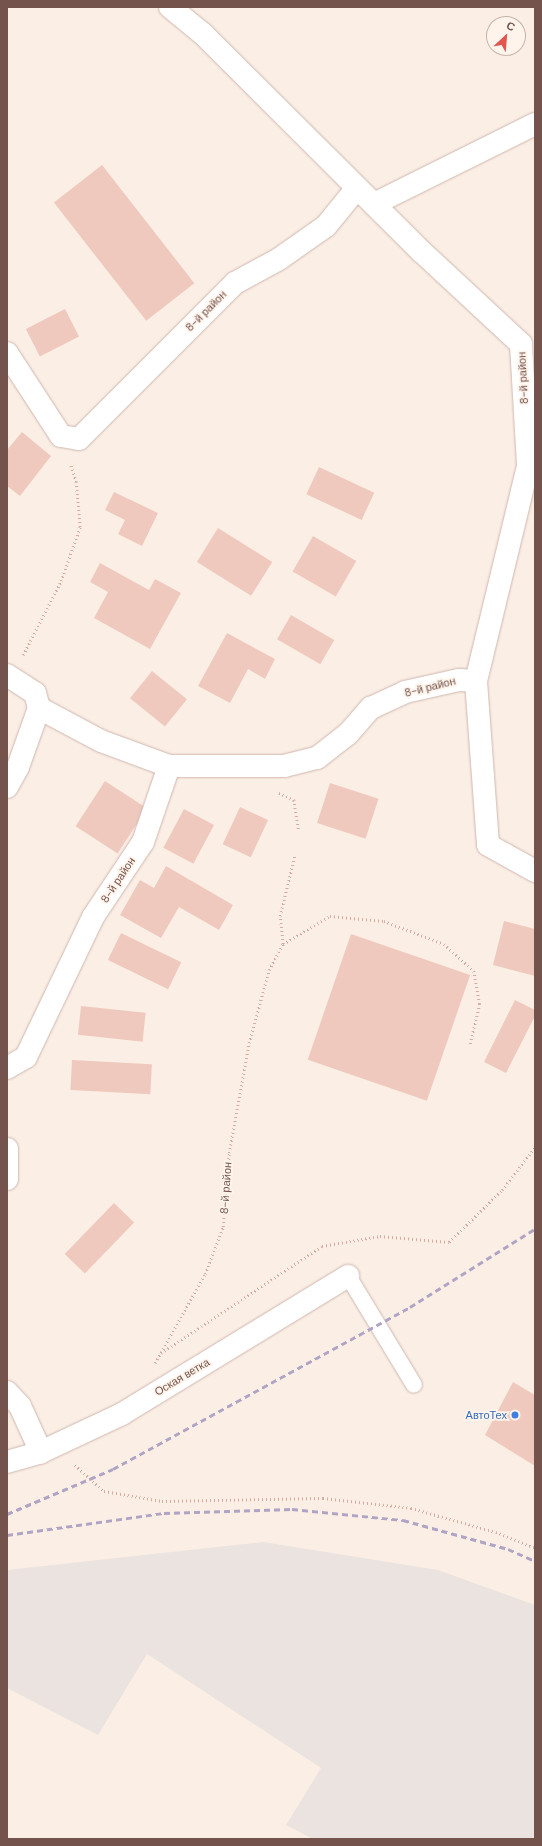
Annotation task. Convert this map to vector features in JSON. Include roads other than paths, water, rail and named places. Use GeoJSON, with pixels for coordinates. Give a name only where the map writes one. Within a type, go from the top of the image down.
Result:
{"type":"FeatureCollection","features":[{"type":"Feature","properties":{"kind":"street","name":"8-й район"},"geometry":{"type":"LineString","coordinates":[[170,7],[203,34],[374,204],[528,343],[528,466],[476,681],[488,845],[535,871]]}},
{"type":"Feature","properties":{"kind":"street"},"geometry":{"type":"LineString","coordinates":[[374,204],[535,124]]}},
{"type":"Feature","properties":{"kind":"street","name":"8-й район"},"geometry":{"type":"LineString","coordinates":[[7,353],[61,436],[80,439],[235,282],[279,259],[326,226],[357,188]]}},
{"type":"Feature","properties":{"kind":"street"},"geometry":{"type":"LineString","coordinates":[[7,787],[18,767],[38,708],[35,693],[9,676]]}},
{"type":"Feature","properties":{"kind":"street","name":"8-й район"},"geometry":{"type":"LineString","coordinates":[[38,708],[101,741],[169,766],[284,766],[317,758],[348,734],[371,708],[405,692],[459,680],[476,681]]}},
{"type":"Feature","properties":{"kind":"street","name":"8-й район"},"geometry":{"type":"LineString","coordinates":[[7,1068],[26,1057],[93,917],[143,842],[169,766]]}},
{"type":"Feature","properties":{"kind":"street"},"geometry":{"type":"LineString","coordinates":[[7,1149],[7,1179]]}},
{"type":"Feature","properties":{"kind":"street","name":"Оская ветка"},"geometry":{"type":"LineString","coordinates":[[7,1462],[47,1449],[122,1414],[348,1276]]}},
{"type":"Feature","properties":{"kind":"street"},"geometry":{"type":"LineString","coordinates":[[7,1392],[20,1406],[47,1449]]}},
{"type":"Feature","properties":{"kind":"lane"},"geometry":{"type":"LineString","coordinates":[[348,1276],[414,1385]]}},
{"type":"Feature","properties":{"kind":"railway"},"geometry":{"type":"LineString","coordinates":[[7,1514],[113,1469],[410,1307],[535,1229]]}},
{"type":"Feature","properties":{"kind":"railway"},"geometry":{"type":"LineString","coordinates":[[7,1535],[164,1513],[292,1509],[403,1520],[508,1549],[535,1561]]}},
{"type":"Feature","properties":{"kind":"place","name":"АвтоТех"},"geometry":{"type":"Point","coordinates":[515,1415]}}]}
